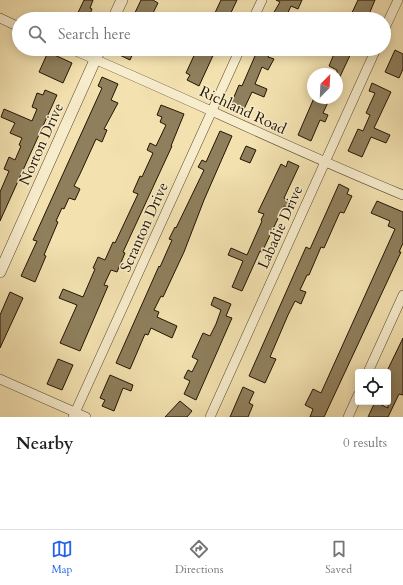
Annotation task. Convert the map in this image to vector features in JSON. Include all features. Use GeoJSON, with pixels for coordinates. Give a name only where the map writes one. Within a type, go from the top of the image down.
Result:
{"type":"FeatureCollection","features":[{"type":"Feature","properties":{"kind":"street"},"geometry":{"type":"LineString","coordinates":[[116,12],[122,0]]}},
{"type":"Feature","properties":{"kind":"street"},"geometry":{"type":"LineString","coordinates":[[256,12],[262,0]]}},
{"type":"Feature","properties":{"kind":"street"},"geometry":{"type":"LineString","coordinates":[[391,15],[398,0]]}},
{"type":"Feature","properties":{"kind":"street"},"geometry":{"type":"LineString","coordinates":[[0,18],[12,24]]}},
{"type":"Feature","properties":{"kind":"street","name":"Richland Road"},"geometry":{"type":"LineString","coordinates":[[88,56],[324,163],[403,195]]}},
{"type":"Feature","properties":{"kind":"street","name":"Norton Drive"},"geometry":{"type":"LineString","coordinates":[[0,272],[96,56]]}},
{"type":"Feature","properties":{"kind":"street","name":"Scranton Drive"},"geometry":{"type":"LineString","coordinates":[[74,415],[237,56]]}},
{"type":"Feature","properties":{"kind":"street","name":"Labadie Drive"},"geometry":{"type":"LineString","coordinates":[[210,417],[373,56]]}},
{"type":"Feature","properties":{"kind":"street"},"geometry":{"type":"LineString","coordinates":[[369,369],[403,295]]}},
{"type":"Feature","properties":{"kind":"street"},"geometry":{"type":"LineString","coordinates":[[0,379],[74,415],[86,417]]}},
{"type":"Feature","properties":{"kind":"street"},"geometry":{"type":"LineString","coordinates":[[348,417],[355,402]]}},
{"type":"Feature","properties":{"kind":"building"},"geometry":{"type":"Polygon","coordinates":[[[84,0],[93,0],[90,8],[92,9],[91,12],[78,12],[84,0]]]}},
{"type":"Feature","properties":{"kind":"building"},"geometry":{"type":"Polygon","coordinates":[[[141,0],[153,0],[158,3],[154,12],[135,12],[141,0]]]}},
{"type":"Feature","properties":{"kind":"building"},"geometry":{"type":"Polygon","coordinates":[[[221,0],[237,0],[231,12],[215,12],[221,0]]]}},
{"type":"Feature","properties":{"kind":"building"},"geometry":{"type":"Polygon","coordinates":[[[276,0],[302,0],[298,9],[291,6],[288,12],[274,12],[280,2],[276,0]]]}},
{"type":"Feature","properties":{"kind":"building"},"geometry":{"type":"Polygon","coordinates":[[[358,0],[375,0],[370,12],[352,12],[358,0]]]}},
{"type":"Feature","properties":{"kind":"building"},"geometry":{"type":"Polygon","coordinates":[[[395,50],[403,54],[403,69],[399,78],[385,72],[395,50]]]}},
{"type":"Feature","properties":{"kind":"building"},"geometry":{"type":"Polygon","coordinates":[[[46,56],[57,56],[72,63],[63,83],[39,72],[46,56]]]}},
{"type":"Feature","properties":{"kind":"building"},"geometry":{"type":"Polygon","coordinates":[[[122,56],[132,56],[130,60],[122,56]]]}},
{"type":"Feature","properties":{"kind":"building"},"geometry":{"type":"Polygon","coordinates":[[[194,56],[213,56],[199,86],[187,80],[190,75],[186,73],[194,56]]]}},
{"type":"Feature","properties":{"kind":"building"},"geometry":{"type":"Polygon","coordinates":[[[255,56],[268,56],[274,59],[268,70],[262,67],[255,84],[267,89],[264,97],[252,92],[244,109],[231,104],[239,85],[242,86],[255,56]]]}},
{"type":"Feature","properties":{"kind":"building"},"geometry":{"type":"Polygon","coordinates":[[[333,56],[350,56],[343,70],[343,68],[333,68],[329,66],[333,56]]]}},
{"type":"Feature","properties":{"kind":"building"},"geometry":{"type":"Polygon","coordinates":[[[102,77],[118,84],[111,100],[118,103],[104,129],[107,130],[102,142],[96,139],[74,186],[80,189],[75,200],[69,198],[64,209],[62,208],[56,221],[58,222],[44,255],[46,256],[35,282],[21,276],[37,241],[33,240],[102,88],[98,86],[102,77]]]}},
{"type":"Feature","properties":{"kind":"building"},"geometry":{"type":"Polygon","coordinates":[[[372,83],[391,92],[374,128],[390,135],[386,143],[371,137],[362,157],[348,151],[358,129],[363,131],[370,115],[366,113],[375,93],[369,91],[372,83]]]}},
{"type":"Feature","properties":{"kind":"building"},"geometry":{"type":"Polygon","coordinates":[[[45,90],[57,95],[0,221],[0,192],[9,171],[4,169],[9,157],[15,160],[21,146],[19,145],[22,138],[10,133],[15,123],[1,117],[4,109],[32,121],[37,109],[32,107],[37,93],[43,95],[45,90]]]}},
{"type":"Feature","properties":{"kind":"building"},"geometry":{"type":"Polygon","coordinates":[[[311,104],[327,104],[323,113],[328,115],[325,122],[320,120],[311,141],[298,135],[311,104]]]}},
{"type":"Feature","properties":{"kind":"building"},"geometry":{"type":"Polygon","coordinates":[[[161,105],[184,114],[172,146],[123,252],[125,253],[117,272],[111,270],[104,285],[108,286],[80,351],[60,343],[77,305],[59,298],[63,289],[83,297],[95,269],[93,268],[98,257],[105,260],[113,242],[115,243],[138,194],[133,192],[153,153],[147,150],[150,143],[156,146],[166,125],[160,122],[162,117],[157,115],[161,105]]]}},
{"type":"Feature","properties":{"kind":"building"},"geometry":{"type":"Polygon","coordinates":[[[220,131],[232,136],[204,200],[184,252],[163,297],[161,296],[154,310],[159,312],[157,317],[177,326],[172,338],[151,328],[148,335],[145,334],[130,369],[116,363],[172,240],[169,239],[175,227],[176,228],[204,170],[198,167],[202,160],[206,162],[220,131]]]}},
{"type":"Feature","properties":{"kind":"building"},"geometry":{"type":"Polygon","coordinates":[[[246,146],[256,150],[250,163],[240,159],[246,146]]]}},
{"type":"Feature","properties":{"kind":"building"},"geometry":{"type":"Polygon","coordinates":[[[288,161],[299,166],[284,198],[293,202],[290,209],[284,206],[262,252],[260,251],[242,291],[232,287],[243,261],[228,255],[231,248],[247,255],[264,214],[258,212],[281,164],[286,167],[288,161]]]}},
{"type":"Feature","properties":{"kind":"building"},"geometry":{"type":"Polygon","coordinates":[[[339,184],[349,189],[347,194],[352,196],[344,213],[340,212],[324,248],[321,247],[309,275],[307,275],[300,290],[306,292],[301,304],[295,301],[288,315],[270,357],[276,359],[265,383],[249,376],[306,247],[310,249],[339,184]]]}},
{"type":"Feature","properties":{"kind":"building"},"geometry":{"type":"Polygon","coordinates":[[[377,201],[403,212],[403,243],[399,252],[401,252],[324,417],[310,417],[313,409],[305,405],[313,389],[321,393],[395,229],[388,226],[390,221],[371,213],[377,201]]]}},
{"type":"Feature","properties":{"kind":"building"},"geometry":{"type":"Polygon","coordinates":[[[10,292],[23,298],[0,348],[0,315],[10,292]]]}},
{"type":"Feature","properties":{"kind":"building"},"geometry":{"type":"Polygon","coordinates":[[[214,297],[231,304],[226,316],[232,318],[196,400],[184,394],[190,381],[184,378],[188,370],[192,372],[198,360],[192,357],[203,333],[210,336],[216,324],[221,310],[211,305],[214,297]]]}},
{"type":"Feature","properties":{"kind":"building"},"geometry":{"type":"Polygon","coordinates":[[[403,338],[403,395],[399,394],[388,417],[368,417],[374,405],[382,405],[388,408],[388,405],[391,405],[391,369],[388,369],[403,338]]]}},
{"type":"Feature","properties":{"kind":"building"},"geometry":{"type":"Polygon","coordinates":[[[58,359],[73,365],[62,390],[47,384],[58,359]]]}},
{"type":"Feature","properties":{"kind":"building"},"geometry":{"type":"Polygon","coordinates":[[[110,375],[133,385],[131,391],[123,388],[114,411],[102,406],[105,400],[100,398],[110,375]]]}},
{"type":"Feature","properties":{"kind":"building"},"geometry":{"type":"Polygon","coordinates":[[[243,387],[254,392],[249,403],[253,405],[248,417],[230,417],[243,387]]]}},
{"type":"Feature","properties":{"kind":"building"},"geometry":{"type":"Polygon","coordinates":[[[180,401],[192,411],[187,417],[165,417],[180,401]]]}}]}
